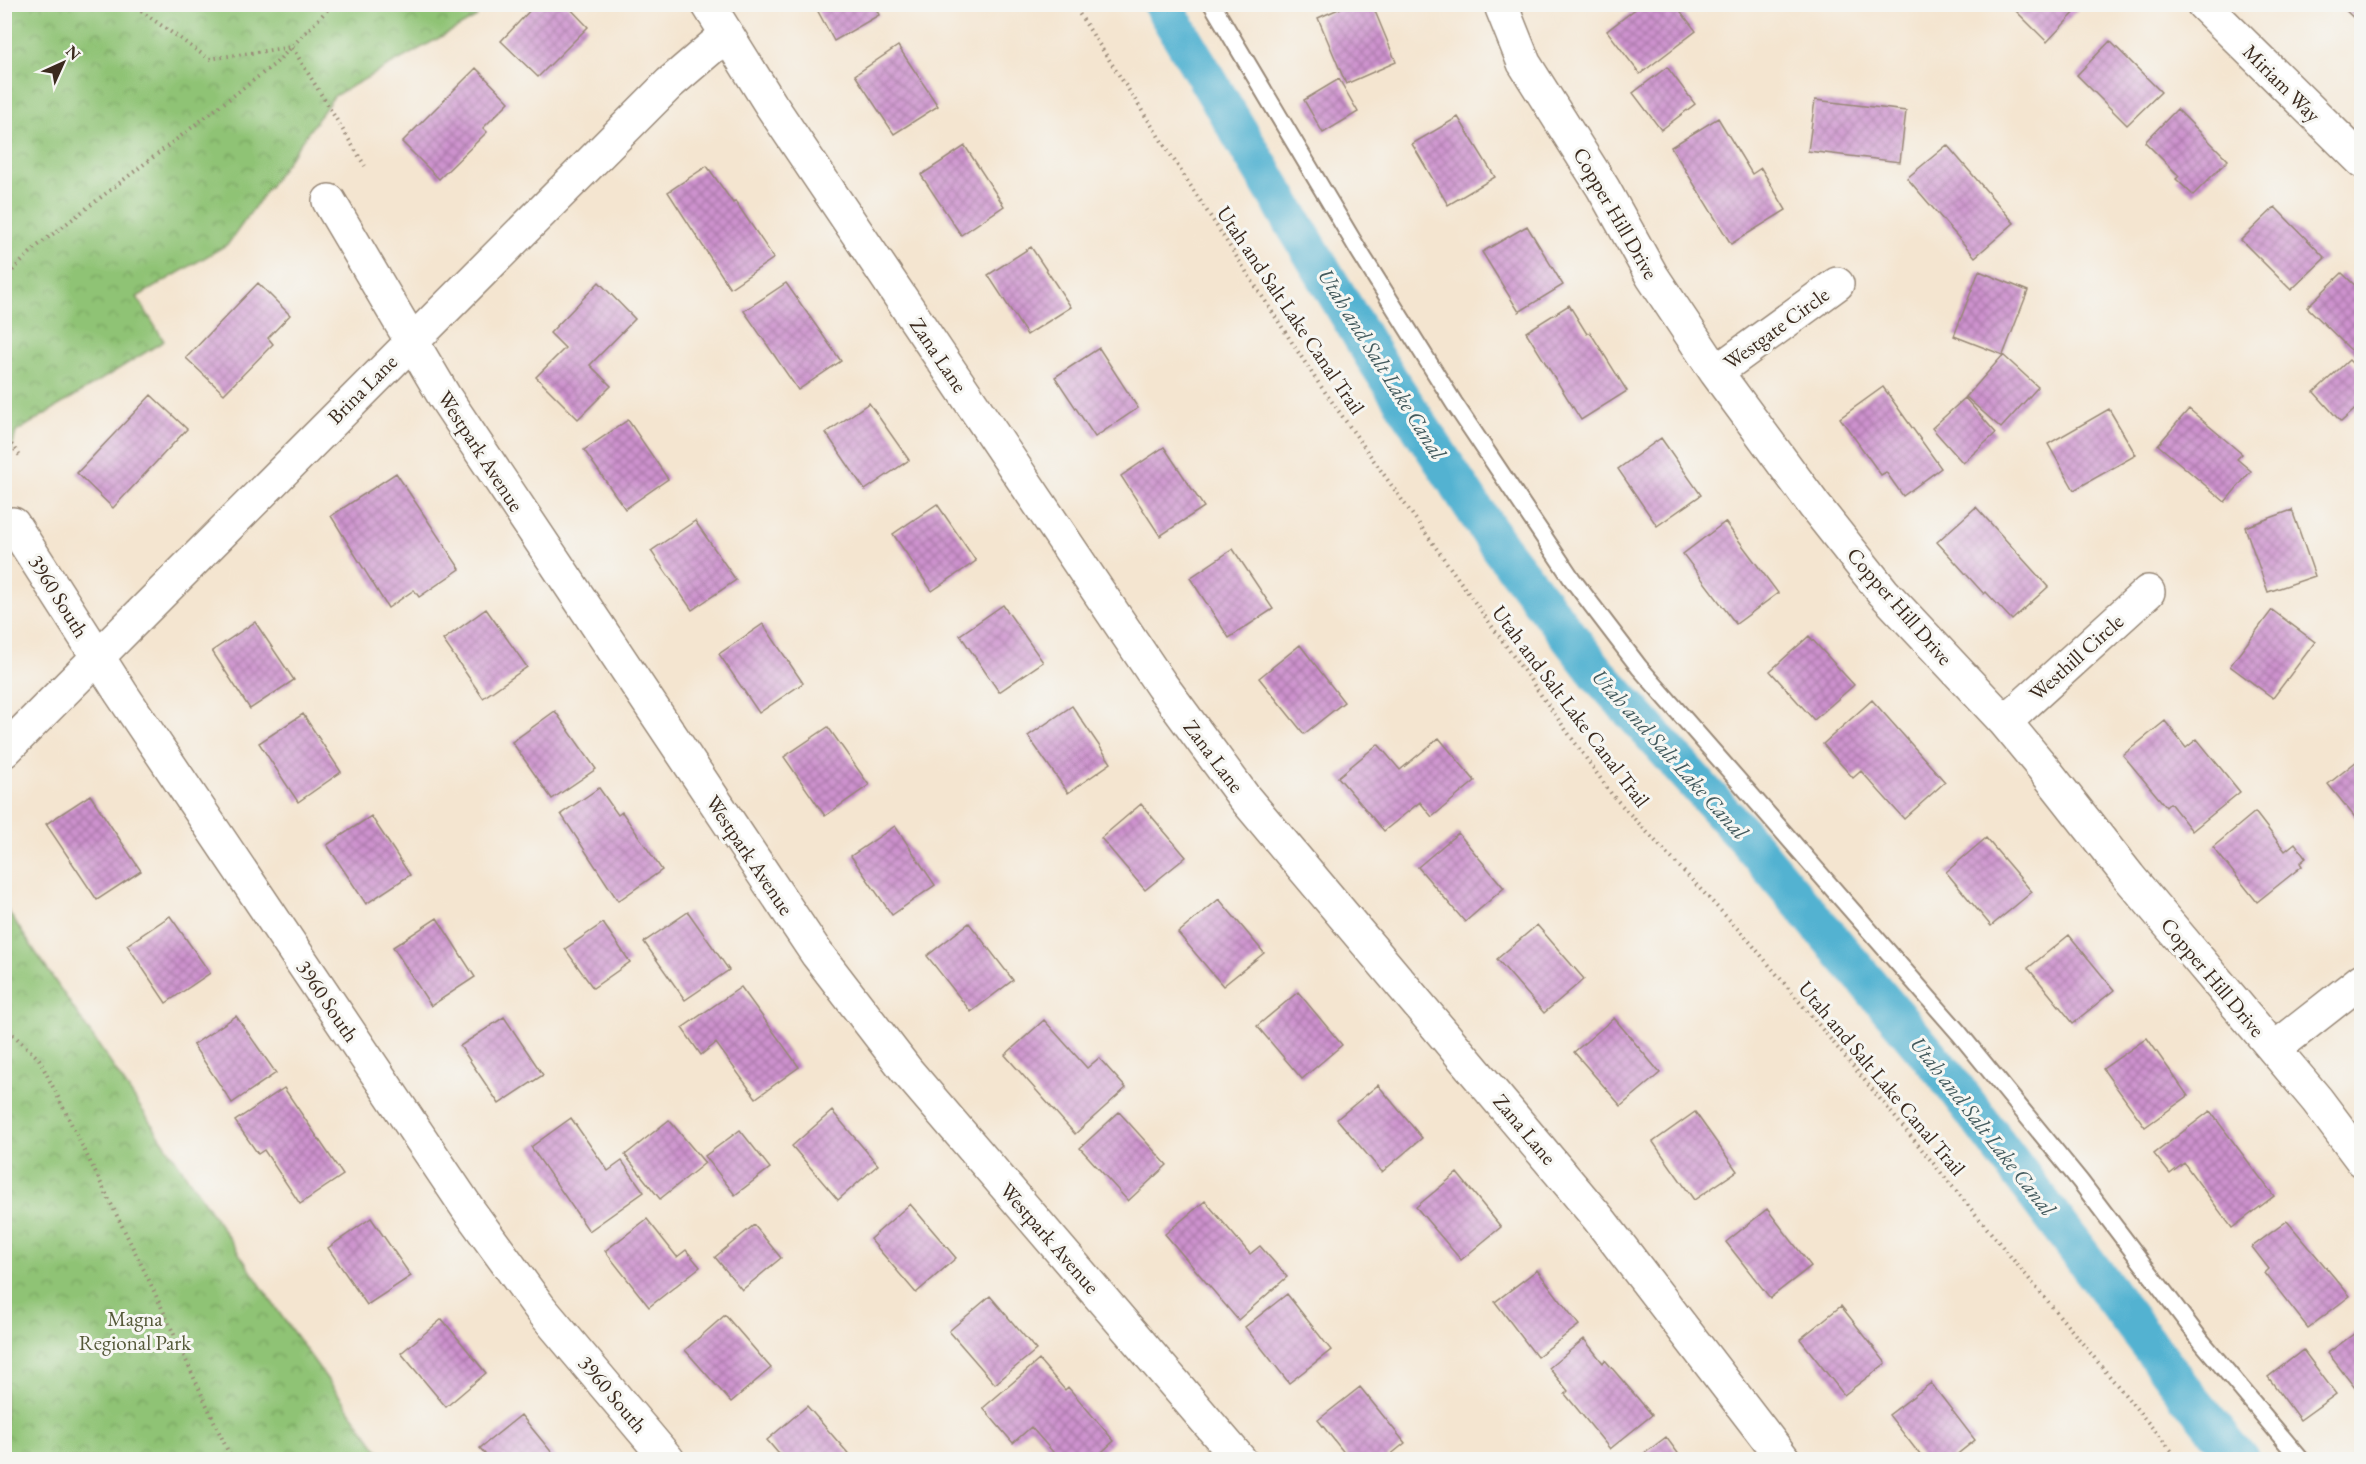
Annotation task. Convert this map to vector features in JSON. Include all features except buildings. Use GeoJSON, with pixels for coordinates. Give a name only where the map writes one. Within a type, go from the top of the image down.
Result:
{"type":"FeatureCollection","features":[{"type":"Feature","properties":{"kind":"street","name":"Zana Lane"},"geometry":{"type":"LineString","coordinates":[[708,4],[726,35],[1162,686],[1243,796],[1599,1219],[1784,1460]]}},
{"type":"Feature","properties":{"kind":"street","name":"Miriam Way"},"geometry":{"type":"LineString","coordinates":[[2203,4],[2361,161]]}},
{"type":"Feature","properties":{"kind":"street","name":"Copper Hill Drive"},"geometry":{"type":"LineString","coordinates":[[1505,6],[1524,63],[1603,188],[1652,276],[1716,372],[1814,505],[1883,592],[2005,722],[2274,1049],[2361,1160]]}},
{"type":"Feature","properties":{"kind":"street","name":"Brina Lane"},"geometry":{"type":"LineString","coordinates":[[4,751],[411,340],[670,83],[726,35]]}},
{"type":"Feature","properties":{"kind":"street","name":"Westpark Avenue"},"geometry":{"type":"LineString","coordinates":[[329,201],[444,396],[817,954],[907,1071],[1240,1460]]}},
{"type":"Feature","properties":{"kind":"street","name":"Westgate Circle"},"geometry":{"type":"LineString","coordinates":[[1716,372],[1837,284]]}},
{"type":"Feature","properties":{"kind":"street","name":"3960 South"},"geometry":{"type":"LineString","coordinates":[[13,524],[97,656],[470,1212],[540,1308],[668,1460]]}},
{"type":"Feature","properties":{"kind":"street","name":"Westhill Circle"},"geometry":{"type":"LineString","coordinates":[[2005,722],[2148,592]]}},
{"type":"Feature","properties":{"kind":"street"},"geometry":{"type":"LineString","coordinates":[[2274,1049],[2361,980]]}},
{"type":"Feature","properties":{"kind":"lane"},"geometry":{"type":"LineString","coordinates":[[1212,4],[1353,241],[1454,403],[1572,579],[1639,667],[1959,1033],[2080,1181],[2202,1342],[2301,1460]]}},
{"type":"Feature","properties":{"kind":"path"},"geometry":{"type":"LineString","coordinates":[[130,4],[209,59],[292,47]]}},
{"type":"Feature","properties":{"kind":"path"},"geometry":{"type":"LineString","coordinates":[[4,279],[36,247],[276,63],[333,4]]}},
{"type":"Feature","properties":{"kind":"path","name":"Utah and Salt Lake Canal Trail"},"geometry":{"type":"LineString","coordinates":[[1073,4],[1315,378],[1613,796],[1750,942],[2179,1460]]}},
{"type":"Feature","properties":{"kind":"path"},"geometry":{"type":"LineString","coordinates":[[292,47],[365,166]]}},
{"type":"Feature","properties":{"kind":"path"},"geometry":{"type":"LineString","coordinates":[[4,435],[20,456]]}},
{"type":"Feature","properties":{"kind":"path"},"geometry":{"type":"LineString","coordinates":[[4,1026],[39,1059],[147,1276],[232,1460]]}},
{"type":"Feature","properties":{"kind":"green space"},"geometry":{"type":"Polygon","coordinates":[[[5,4],[470,4],[477,17],[334,96],[228,244],[137,297],[164,341],[16,432],[5,476],[5,4]]]}},
{"type":"Feature","properties":{"kind":"green space","name":"Magna Regional Park"},"geometry":{"type":"Polygon","coordinates":[[[5,907],[280,1314],[385,1459],[5,1459],[5,907]]]}},
{"type":"Feature","properties":{"kind":"waterway","name":"Utah and Salt Lake Canal"},"geometry":{"type":"LineString","coordinates":[[1162,4],[1374,357],[1500,548],[1599,675],[1748,841],[1944,1073],[2180,1386],[2240,1460]]}}]}
